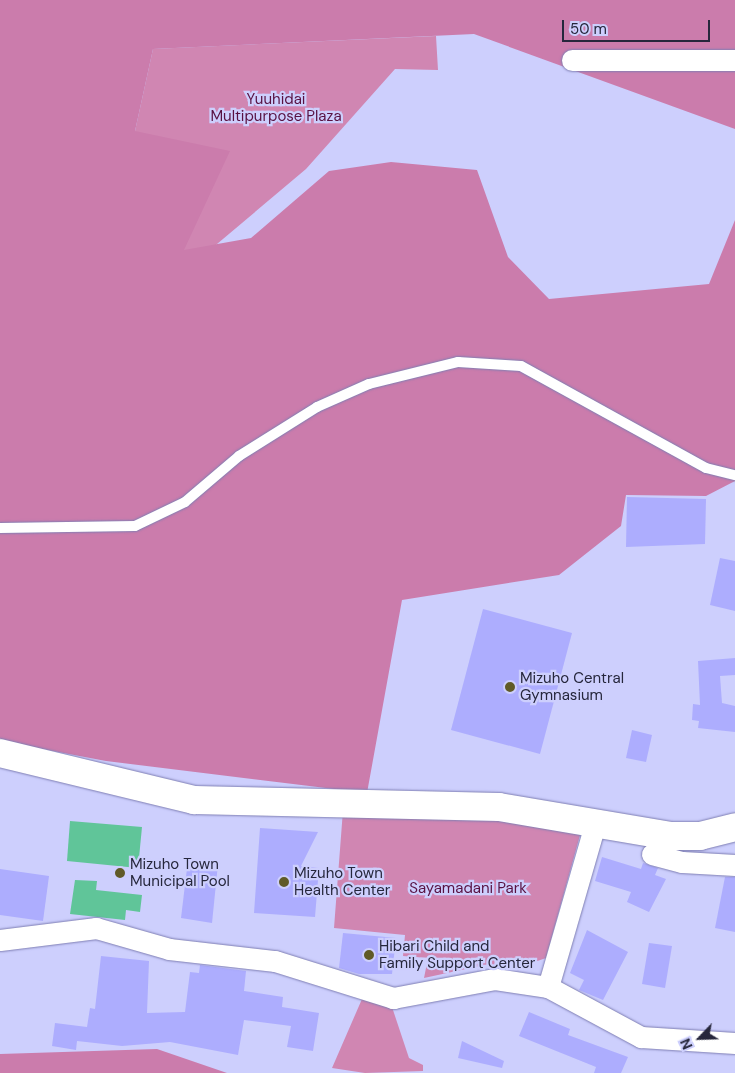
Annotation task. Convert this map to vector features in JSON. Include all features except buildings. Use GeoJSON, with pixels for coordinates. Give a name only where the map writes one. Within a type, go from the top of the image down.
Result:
{"type":"FeatureCollection","features":[{"type":"Feature","properties":{"kind":"street"},"geometry":{"type":"LineString","coordinates":[[572,60],[735,60]]}},
{"type":"Feature","properties":{"kind":"street"},"geometry":{"type":"LineString","coordinates":[[0,752],[194,800],[499,806],[670,836],[700,836],[735,827]]}},
{"type":"Feature","properties":{"kind":"street"},"geometry":{"type":"LineString","coordinates":[[548,987],[595,824]]}},
{"type":"Feature","properties":{"kind":"street"},"geometry":{"type":"LineString","coordinates":[[652,854],[682,862],[735,865]]}},
{"type":"Feature","properties":{"kind":"street"},"geometry":{"type":"LineString","coordinates":[[0,940],[96,928],[169,949],[276,960],[393,998],[495,979],[548,987],[641,1037],[735,1043]]}},
{"type":"Feature","properties":{"kind":"lane"},"geometry":{"type":"LineString","coordinates":[[0,528],[135,526],[185,502],[239,456],[317,407],[369,384],[458,362],[521,366],[706,468],[735,474]]}},
{"type":"Feature","properties":{"kind":"green space","name":"Yuuhidai Multipurpose Plaza"},"geometry":{"type":"Polygon","coordinates":[[[436,36],[438,70],[395,69],[306,169],[198,260],[183,250],[135,131],[153,49],[436,36]]]}},
{"type":"Feature","properties":{"kind":"green space","name":"Sayamadani Park"},"geometry":{"type":"Polygon","coordinates":[[[343,810],[499,812],[582,828],[546,958],[517,968],[489,964],[424,978],[428,958],[403,956],[405,935],[334,928],[343,810]]]}},
{"type":"Feature","properties":{"kind":"green space"},"geometry":{"type":"Polygon","coordinates":[[[362,999],[392,1007],[409,1058],[423,1065],[423,1071],[365,1073],[332,1068],[362,999]]]}},
{"type":"Feature","properties":{"kind":"shaded area"},"geometry":{"type":"Polygon","coordinates":[[[0,0],[735,0],[735,129],[474,34],[153,49],[135,131],[230,151],[184,250],[251,238],[329,171],[391,162],[477,170],[508,257],[549,299],[709,284],[735,220],[735,481],[706,496],[626,495],[621,526],[559,575],[402,600],[367,793],[106,761],[0,741],[0,0]]]}},
{"type":"Feature","properties":{"kind":"shaded area"},"geometry":{"type":"Polygon","coordinates":[[[70,821],[142,827],[138,868],[67,861],[70,821]]]}},
{"type":"Feature","properties":{"kind":"shaded area"},"geometry":{"type":"Polygon","coordinates":[[[75,880],[97,881],[96,890],[142,895],[140,912],[126,910],[125,920],[70,914],[75,880]]]}},
{"type":"Feature","properties":{"kind":"shaded area"},"geometry":{"type":"Polygon","coordinates":[[[157,1049],[227,1073],[0,1073],[0,1054],[157,1049]]]}},
{"type":"Feature","properties":{"kind":"place","name":"Mizuho Central Gymnasium"},"geometry":{"type":"Point","coordinates":[510,687]}},
{"type":"Feature","properties":{"kind":"place","name":"Mizuho Town Municipal Pool"},"geometry":{"type":"Point","coordinates":[120,873]}},
{"type":"Feature","properties":{"kind":"place","name":"Mizuho Town Health Center"},"geometry":{"type":"Point","coordinates":[284,882]}},
{"type":"Feature","properties":{"kind":"place","name":"Hibari Child and Family Support Center"},"geometry":{"type":"Point","coordinates":[369,955]}}]}
